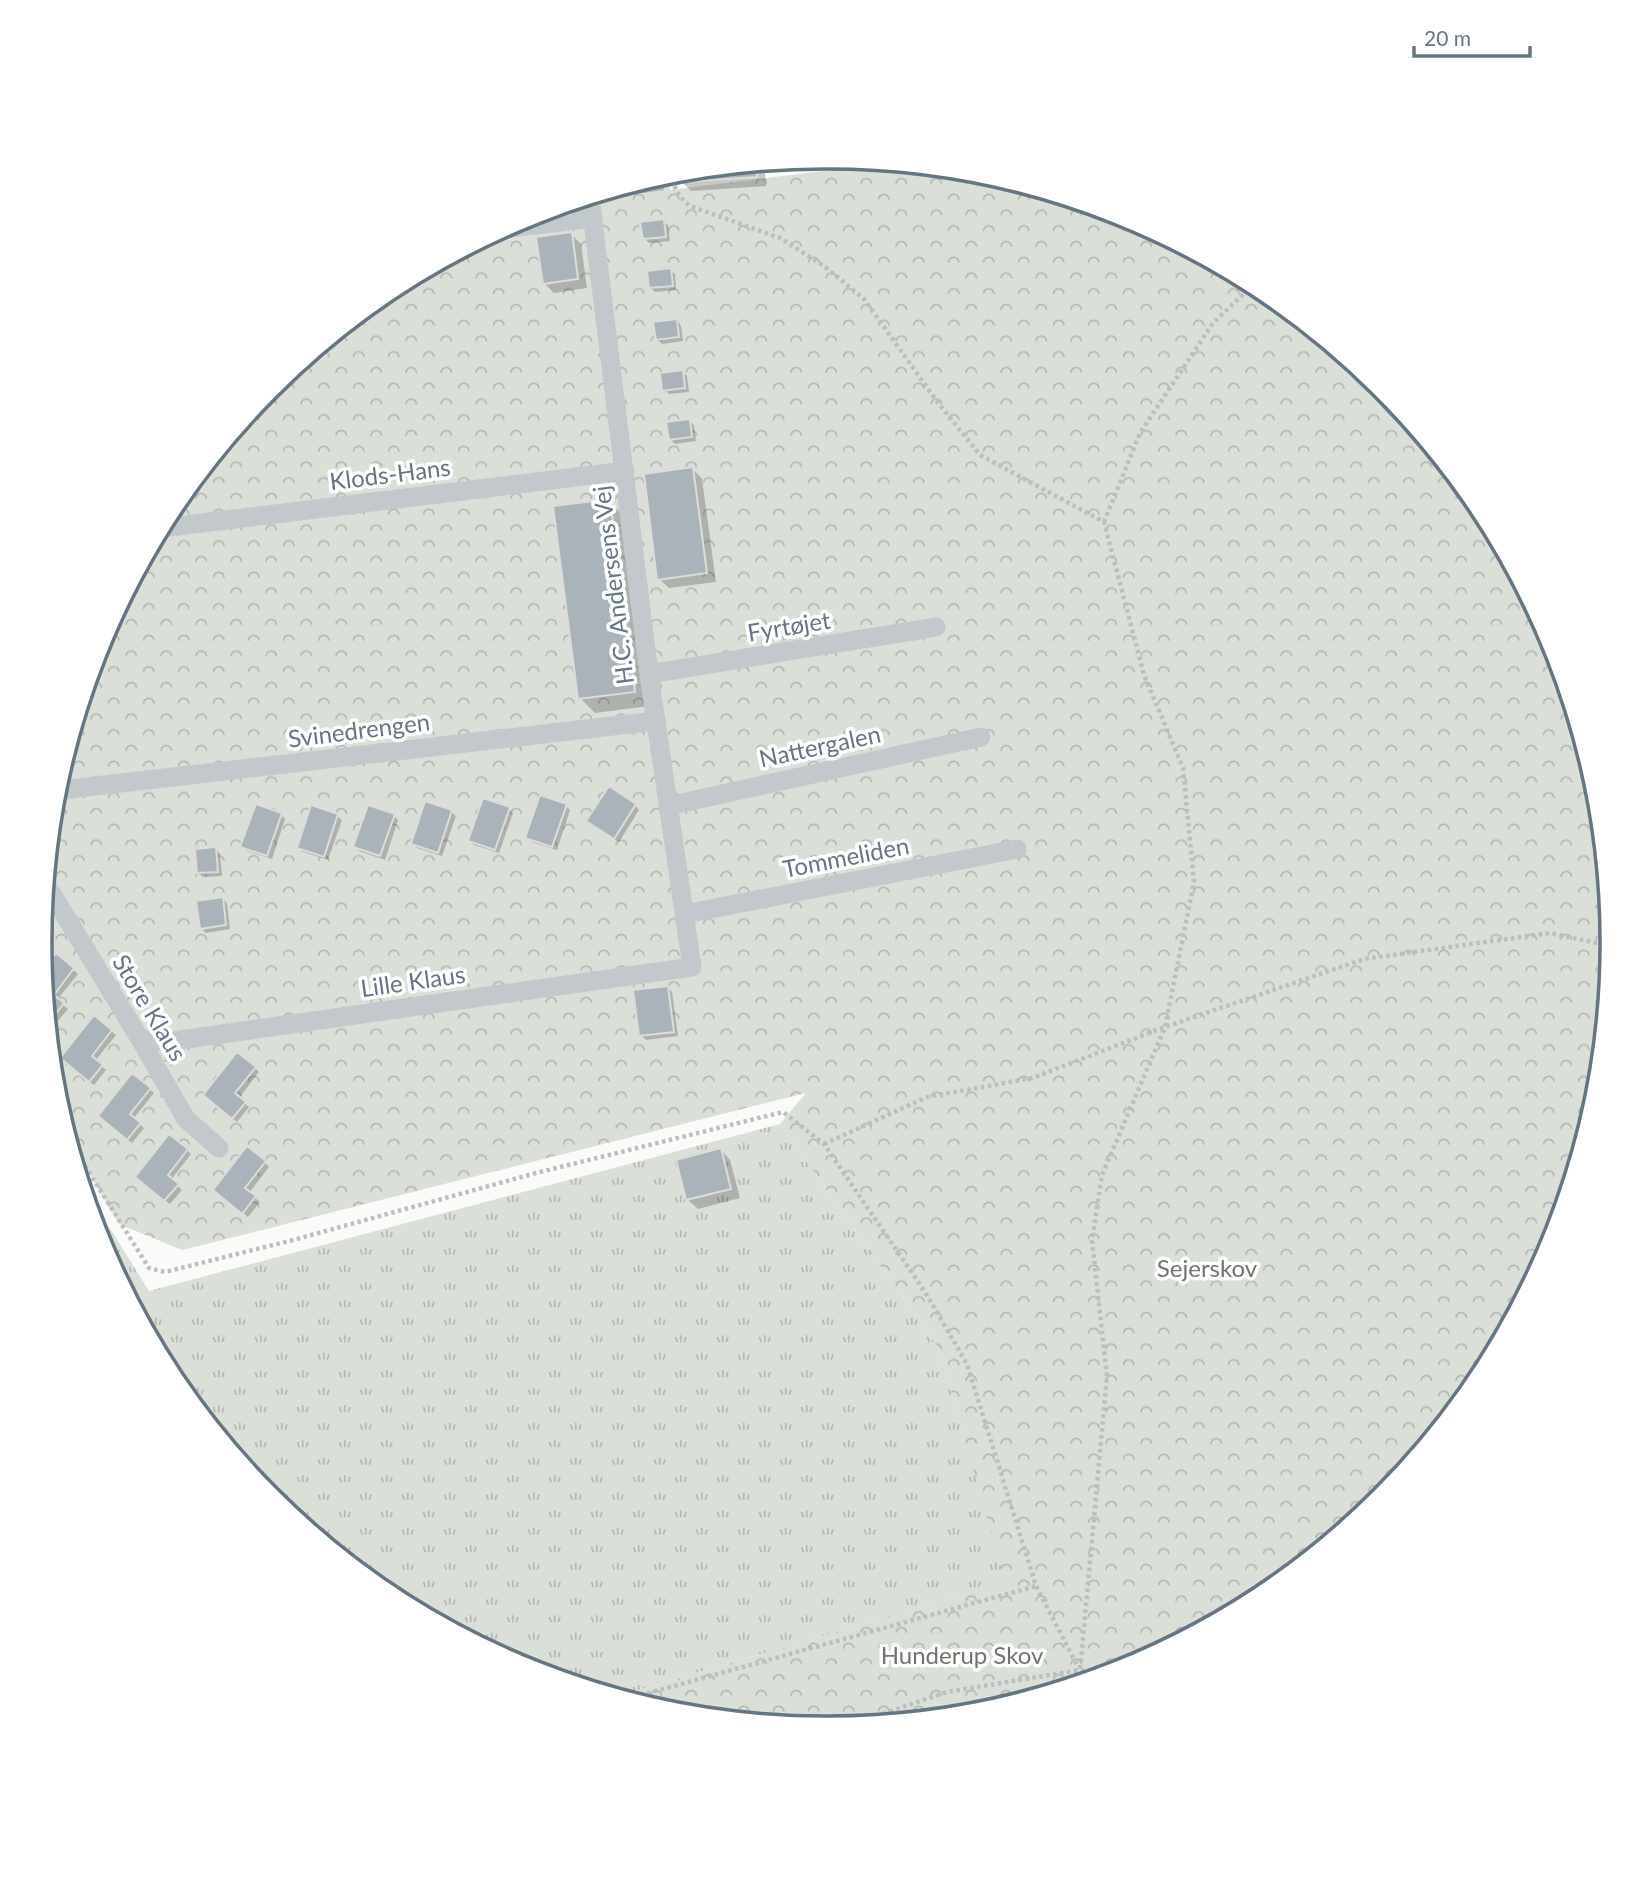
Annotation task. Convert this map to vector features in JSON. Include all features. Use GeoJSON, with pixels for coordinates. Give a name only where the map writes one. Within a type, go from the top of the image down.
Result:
{"type":"FeatureCollection","features":[{"type":"Feature","properties":{"kind":"lane","name":"H.C. Andersens Vej"},"geometry":{"type":"LineString","coordinates":[[591,206],[649,674],[692,967]]}},
{"type":"Feature","properties":{"kind":"lane"},"geometry":{"type":"LineString","coordinates":[[536,225],[593,218]]}},
{"type":"Feature","properties":{"kind":"lane","name":"Klods-Hans"},"geometry":{"type":"LineString","coordinates":[[174,526],[625,471]]}},
{"type":"Feature","properties":{"kind":"lane","name":"Fyrtøjet"},"geometry":{"type":"LineString","coordinates":[[649,674],[936,627]]}},
{"type":"Feature","properties":{"kind":"lane","name":"Svinedrengen"},"geometry":{"type":"LineString","coordinates":[[69,789],[656,721]]}},
{"type":"Feature","properties":{"kind":"lane","name":"Nattergalen"},"geometry":{"type":"LineString","coordinates":[[668,806],[981,737]]}},
{"type":"Feature","properties":{"kind":"lane","name":"Tommeliden"},"geometry":{"type":"LineString","coordinates":[[685,914],[1017,849]]}},
{"type":"Feature","properties":{"kind":"lane","name":"Store Klaus"},"geometry":{"type":"LineString","coordinates":[[54,897],[186,1119],[219,1148]]}},
{"type":"Feature","properties":{"kind":"lane","name":"Lille Klaus"},"geometry":{"type":"LineString","coordinates":[[140,1039],[166,1042],[692,967]]}},
{"type":"Feature","properties":{"kind":"path"},"geometry":{"type":"LineString","coordinates":[[673,183],[678,196],[690,206],[780,239],[824,266],[864,299],[936,400],[980,455],[1104,522]]}},
{"type":"Feature","properties":{"kind":"path"},"geometry":{"type":"LineString","coordinates":[[1080,1670],[1107,1376],[1092,1241],[1102,1175],[1165,1027],[1194,882],[1183,768],[1144,675],[1104,522],[1140,433],[1213,323],[1245,292]]}},
{"type":"Feature","properties":{"kind":"path"},"geometry":{"type":"LineString","coordinates":[[824,1144],[927,1097],[1032,1078],[1165,1027],[1364,959],[1550,933],[1600,944]]}},
{"type":"Feature","properties":{"kind":"path"},"geometry":{"type":"LineString","coordinates":[[88,1170],[149,1268],[165,1272],[536,1173],[783,1112],[824,1144],[925,1292],[967,1364],[1037,1586],[1080,1670]]}},
{"type":"Feature","properties":{"kind":"path"},"geometry":{"type":"LineString","coordinates":[[646,1694],[1037,1586]]}},
{"type":"Feature","properties":{"kind":"path"},"geometry":{"type":"LineString","coordinates":[[885,1713],[947,1692],[1084,1671]]}},
{"type":"Feature","properties":{"kind":"green space"},"geometry":{"type":"Polygon","coordinates":[[[837,169],[877,170],[977,183],[1026,195],[1122,227],[1213,272],[1256,299],[1336,360],[1373,395],[1440,471],[1469,512],[1496,555],[1541,646],[1573,742],[1585,791],[1598,891],[1600,942],[1598,993],[1585,1093],[1573,1142],[1541,1238],[1496,1329],[1469,1372],[1408,1452],[1373,1489],[1297,1556],[1256,1585],[1213,1612],[1122,1657],[1026,1689],[977,1701],[877,1714],[826,1716],[725,1709],[635,1691],[1005,1582],[939,1349],[780,1124],[806,1093],[182,1250],[119,1224],[88,1170],[67,1093],[54,993],[52,942],[54,891],[67,791],[79,742],[111,646],[156,555],[183,512],[244,432],[279,395],[355,328],[396,299],[439,272],[530,227],[626,195],[669,184],[670,190],[837,169]]]}},
{"type":"Feature","properties":{"kind":"green space"},"geometry":{"type":"Polygon","coordinates":[[[780,1124],[939,1349],[1006,1582],[635,1691],[577,1674],[530,1657],[439,1612],[355,1556],[279,1489],[212,1413],[183,1372],[132,1284],[104,1219],[149,1291],[780,1124]]]}},
{"type":"Feature","properties":{"kind":"building"},"geometry":{"type":"Polygon","coordinates":[[[757,172],[757,177],[682,182],[757,172]]]}},
{"type":"Feature","properties":{"kind":"building"},"geometry":{"type":"Polygon","coordinates":[[[664,219],[666,237],[643,239],[640,222],[664,219]]]}},
{"type":"Feature","properties":{"kind":"building"},"geometry":{"type":"Polygon","coordinates":[[[572,232],[578,279],[543,284],[536,237],[572,232]]]}},
{"type":"Feature","properties":{"kind":"building"},"geometry":{"type":"Polygon","coordinates":[[[671,268],[673,286],[649,288],[647,271],[671,268]]]}},
{"type":"Feature","properties":{"kind":"building"},"geometry":{"type":"Polygon","coordinates":[[[677,319],[679,337],[656,340],[653,322],[677,319]]]}},
{"type":"Feature","properties":{"kind":"building"},"geometry":{"type":"Polygon","coordinates":[[[683,370],[685,388],[662,391],[660,373],[683,370]]]}},
{"type":"Feature","properties":{"kind":"building"},"geometry":{"type":"Polygon","coordinates":[[[690,419],[692,437],[669,440],[666,422],[690,419]]]}},
{"type":"Feature","properties":{"kind":"building"},"geometry":{"type":"Polygon","coordinates":[[[693,467],[707,573],[657,580],[644,474],[693,467]]]}},
{"type":"Feature","properties":{"kind":"building"},"geometry":{"type":"Polygon","coordinates":[[[610,499],[635,692],[578,699],[553,506],[610,499]]]}},
{"type":"Feature","properties":{"kind":"building"},"geometry":{"type":"Polygon","coordinates":[[[609,786],[636,804],[614,839],[586,821],[609,786]]]}},
{"type":"Feature","properties":{"kind":"building"},"geometry":{"type":"Polygon","coordinates":[[[540,795],[567,804],[552,847],[525,838],[540,795]]]}},
{"type":"Feature","properties":{"kind":"building"},"geometry":{"type":"Polygon","coordinates":[[[483,798],[510,807],[495,850],[468,841],[483,798]]]}},
{"type":"Feature","properties":{"kind":"building"},"geometry":{"type":"Polygon","coordinates":[[[425,801],[452,810],[438,853],[411,844],[425,801]]]}},
{"type":"Feature","properties":{"kind":"building"},"geometry":{"type":"Polygon","coordinates":[[[256,804],[282,813],[267,856],[240,847],[256,804]]]}},
{"type":"Feature","properties":{"kind":"building"},"geometry":{"type":"Polygon","coordinates":[[[311,805],[338,814],[324,857],[297,848],[311,805]]]}},
{"type":"Feature","properties":{"kind":"building"},"geometry":{"type":"Polygon","coordinates":[[[368,805],[395,814],[380,856],[353,847],[368,805]]]}},
{"type":"Feature","properties":{"kind":"building"},"geometry":{"type":"Polygon","coordinates":[[[216,847],[218,872],[197,873],[195,849],[216,847]]]}},
{"type":"Feature","properties":{"kind":"building"},"geometry":{"type":"Polygon","coordinates":[[[223,897],[226,925],[200,929],[196,901],[223,897]]]}},
{"type":"Feature","properties":{"kind":"building"},"geometry":{"type":"Polygon","coordinates":[[[56,953],[74,968],[54,995],[54,993],[53,957],[56,953]]]}},
{"type":"Feature","properties":{"kind":"building"},"geometry":{"type":"Polygon","coordinates":[[[668,986],[674,1032],[639,1036],[633,990],[668,986]]]}},
{"type":"Feature","properties":{"kind":"building"},"geometry":{"type":"Polygon","coordinates":[[[54,995],[64,1003],[56,1013],[54,995]]]}},
{"type":"Feature","properties":{"kind":"building"},"geometry":{"type":"Polygon","coordinates":[[[94,1015],[112,1030],[92,1056],[103,1065],[89,1082],[61,1057],[94,1015]]]}},
{"type":"Feature","properties":{"kind":"building"},"geometry":{"type":"Polygon","coordinates":[[[237,1052],[256,1067],[235,1093],[246,1102],[232,1119],[203,1095],[237,1052]]]}},
{"type":"Feature","properties":{"kind":"building"},"geometry":{"type":"Polygon","coordinates":[[[132,1073],[151,1088],[130,1114],[141,1123],[127,1140],[98,1116],[132,1073]]]}},
{"type":"Feature","properties":{"kind":"building"},"geometry":{"type":"Polygon","coordinates":[[[169,1134],[188,1149],[168,1175],[179,1184],[164,1201],[135,1177],[169,1134]]]}},
{"type":"Feature","properties":{"kind":"building"},"geometry":{"type":"Polygon","coordinates":[[[247,1146],[266,1161],[245,1188],[256,1196],[242,1214],[213,1190],[247,1146]]]}},
{"type":"Feature","properties":{"kind":"building"},"geometry":{"type":"Polygon","coordinates":[[[721,1148],[731,1189],[686,1200],[676,1160],[721,1148]]]}},
{"type":"Feature","properties":{"kind":"park label","name":"Sejerskov"},"geometry":{"type":"Point","coordinates":[1207,1269]}},
{"type":"Feature","properties":{"kind":"park label","name":"Hunderup Skov"},"geometry":{"type":"Point","coordinates":[962,1656]}}]}
